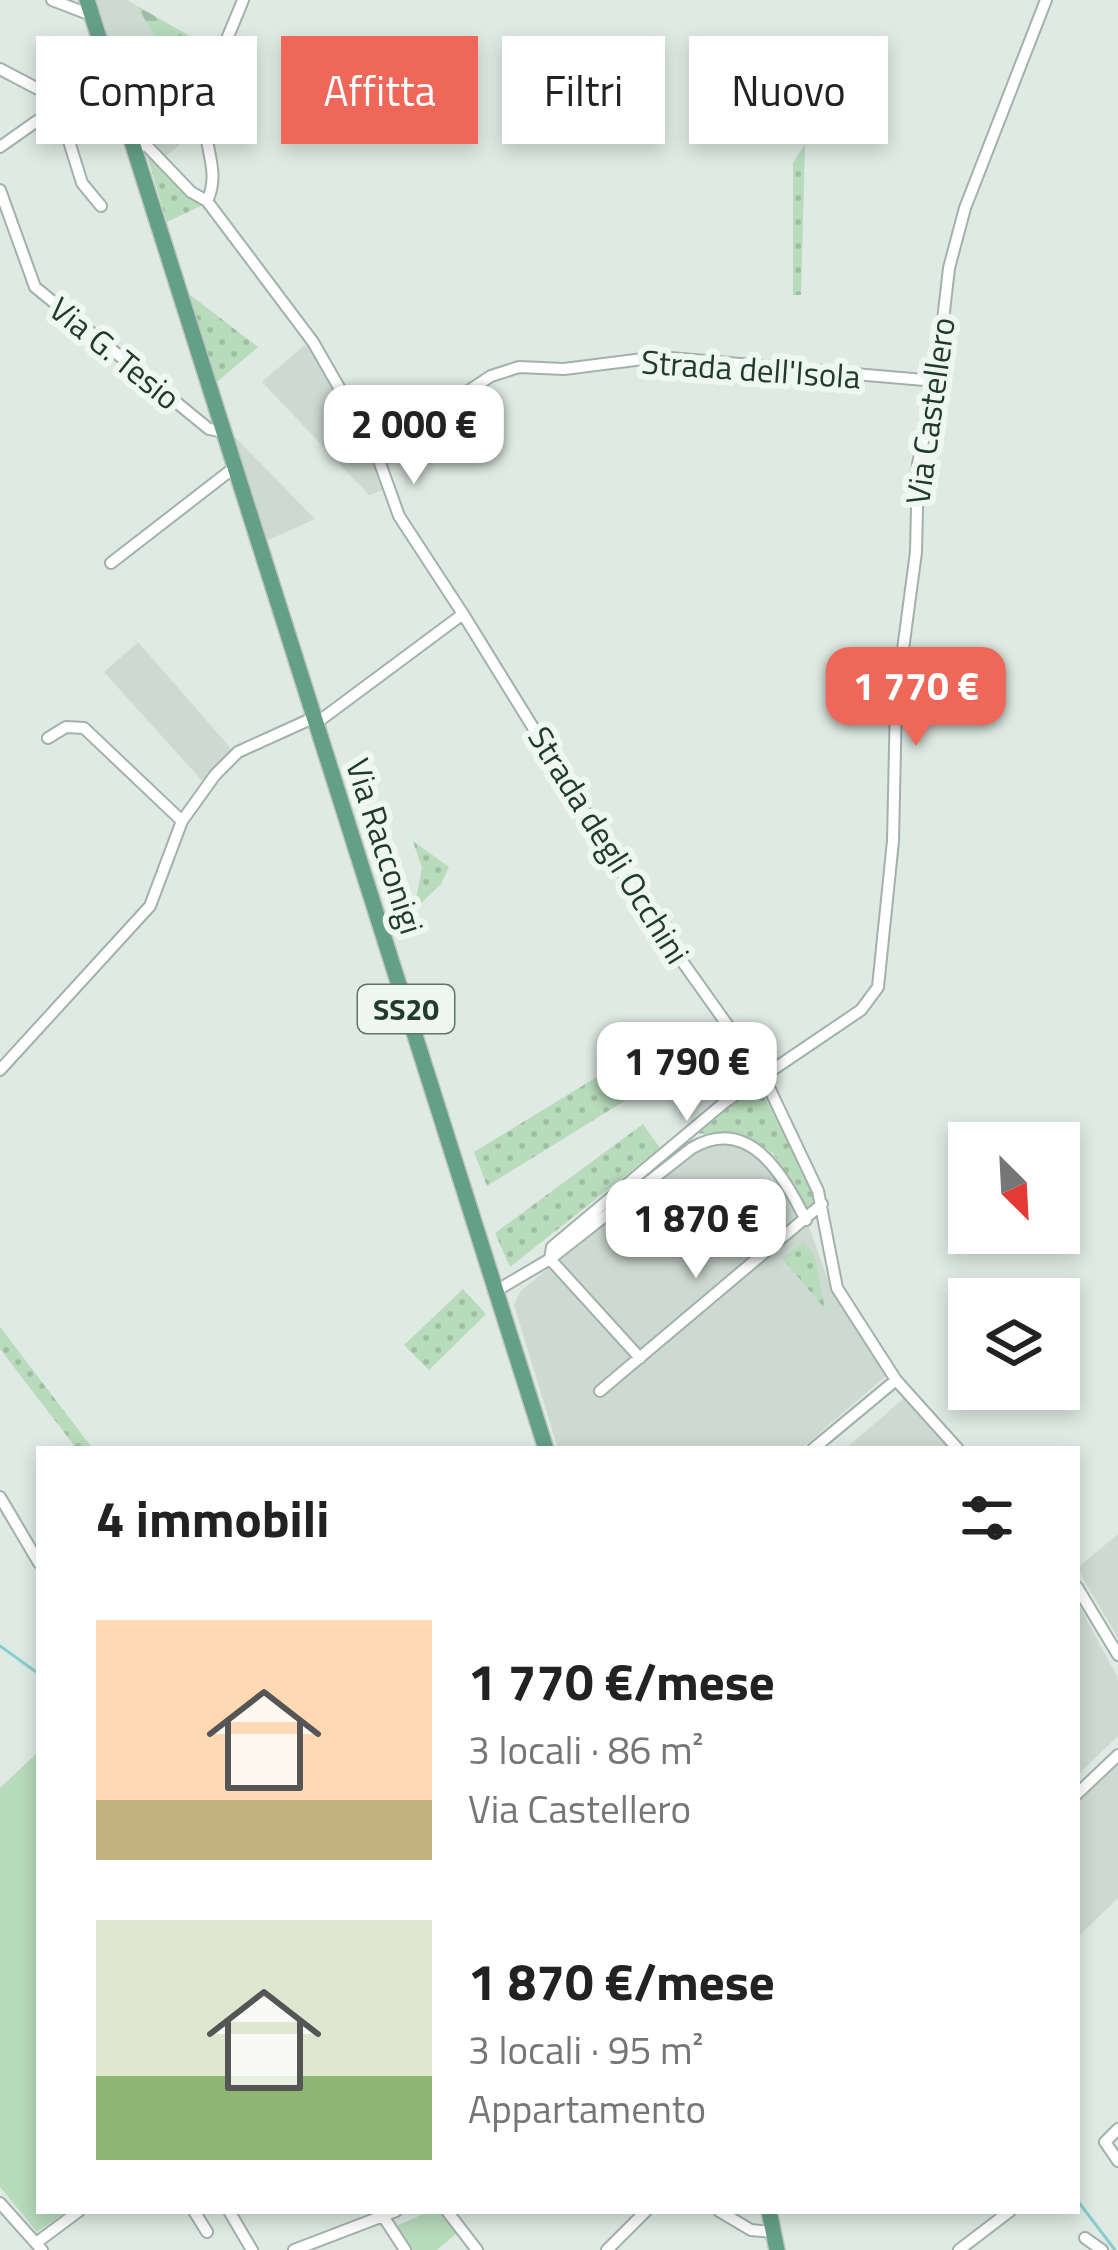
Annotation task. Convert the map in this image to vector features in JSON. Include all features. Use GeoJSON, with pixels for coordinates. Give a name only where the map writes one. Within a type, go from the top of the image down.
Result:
{"type":"FeatureCollection","features":[{"type":"Feature","properties":{"kind":"main road","name":"Via Racconigi"},"geometry":{"type":"LineString","coordinates":[[133,144],[545,1446]]}},
{"type":"Feature","properties":{"kind":"main road"},"geometry":{"type":"LineString","coordinates":[[770,2214],[777,2250]]}},
{"type":"Feature","properties":{"kind":"street"},"geometry":{"type":"LineString","coordinates":[[52,0],[89,8]]}},
{"type":"Feature","properties":{"kind":"street"},"geometry":{"type":"LineString","coordinates":[[207,201],[215,177],[206,138],[207,101],[243,0]]}},
{"type":"Feature","properties":{"kind":"street","name":"Via Castellero"},"geometry":{"type":"LineString","coordinates":[[494,1292],[550,1259],[560,1240],[763,1075],[861,1010],[878,987],[884,965],[896,702],[914,574],[918,464],[936,381],[954,236],[1046,0]]}},
{"type":"Feature","properties":{"kind":"street","name":"Strada degli Occhini"},"geometry":{"type":"LineString","coordinates":[[0,69],[36,89]]}},
{"type":"Feature","properties":{"kind":"street"},"geometry":{"type":"LineString","coordinates":[[0,147],[36,122]]}},
{"type":"Feature","properties":{"kind":"street"},"geometry":{"type":"LineString","coordinates":[[72,144],[82,183],[101,206]]}},
{"type":"Feature","properties":{"kind":"street","name":"Strada degli Occhini"},"geometry":{"type":"LineString","coordinates":[[143,144],[190,192],[207,201],[313,342],[376,452],[399,517],[645,909],[763,1075],[822,1204],[837,1288],[896,1380],[955,1446]]}},
{"type":"Feature","properties":{"kind":"street","name":"Via G. Tesio"},"geometry":{"type":"LineString","coordinates":[[0,190],[34,287],[209,429],[224,432]]}},
{"type":"Feature","properties":{"kind":"street","name":"Strada dell'Isola"},"geometry":{"type":"LineString","coordinates":[[376,452],[491,376],[519,367],[564,369],[659,357],[936,381]]}},
{"type":"Feature","properties":{"kind":"street"},"geometry":{"type":"LineString","coordinates":[[111,563],[235,467]]}},
{"type":"Feature","properties":{"kind":"street"},"geometry":{"type":"LineString","coordinates":[[0,1070],[149,906],[182,821],[235,754],[314,721],[463,614]]}},
{"type":"Feature","properties":{"kind":"street"},"geometry":{"type":"LineString","coordinates":[[48,738],[66,727],[84,728],[182,821]]}},
{"type":"Feature","properties":{"kind":"street"},"geometry":{"type":"LineString","coordinates":[[640,1358],[550,1259],[692,1148],[713,1140],[746,1142],[765,1155],[806,1220]]}},
{"type":"Feature","properties":{"kind":"street"},"geometry":{"type":"LineString","coordinates":[[600,1391],[822,1204]]}},
{"type":"Feature","properties":{"kind":"street"},"geometry":{"type":"LineString","coordinates":[[818,1446],[896,1380]]}},
{"type":"Feature","properties":{"kind":"street"},"geometry":{"type":"LineString","coordinates":[[0,1497],[36,1558]]}},
{"type":"Feature","properties":{"kind":"street"},"geometry":{"type":"LineString","coordinates":[[1080,1592],[1118,1655]]}},
{"type":"Feature","properties":{"kind":"street"},"geometry":{"type":"LineString","coordinates":[[1080,1790],[1118,1755]]}},
{"type":"Feature","properties":{"kind":"street"},"geometry":{"type":"LineString","coordinates":[[1118,2129],[1105,2142],[1118,2161]]}},
{"type":"Feature","properties":{"kind":"street"},"geometry":{"type":"LineString","coordinates":[[0,2203],[39,2247],[76,2214]]}},
{"type":"Feature","properties":{"kind":"street"},"geometry":{"type":"LineString","coordinates":[[196,2214],[207,2232]]}},
{"type":"Feature","properties":{"kind":"street"},"geometry":{"type":"LineString","coordinates":[[231,2214],[253,2250]]}},
{"type":"Feature","properties":{"kind":"street"},"geometry":{"type":"LineString","coordinates":[[294,2250],[388,2214]]}},
{"type":"Feature","properties":{"kind":"street"},"geometry":{"type":"LineString","coordinates":[[449,2214],[477,2250]]}},
{"type":"Feature","properties":{"kind":"street"},"geometry":{"type":"LineString","coordinates":[[607,2250],[643,2214]]}},
{"type":"Feature","properties":{"kind":"street"},"geometry":{"type":"LineString","coordinates":[[724,2214],[751,2230],[773,2232]]}},
{"type":"Feature","properties":{"kind":"street"},"geometry":{"type":"LineString","coordinates":[[959,2250],[1006,2214]]}},
{"type":"Feature","properties":{"kind":"street"},"geometry":{"type":"LineString","coordinates":[[383,2216],[405,2250]]}},
{"type":"Feature","properties":{"kind":"street"},"geometry":{"type":"LineString","coordinates":[[1085,2238],[1102,2250]]}},
{"type":"Feature","properties":{"kind":"shaded area"},"geometry":{"type":"Polygon","coordinates":[[[93,0],[127,0],[137,6],[154,36],[104,36],[93,0]]]}},
{"type":"Feature","properties":{"kind":"shaded area"},"geometry":{"type":"Polygon","coordinates":[[[148,144],[180,144],[165,157],[148,144]]]}},
{"type":"Feature","properties":{"kind":"shaded area"},"geometry":{"type":"Polygon","coordinates":[[[308,342],[372,452],[385,489],[369,495],[262,382],[308,342]]]}},
{"type":"Feature","properties":{"kind":"shaded area"},"geometry":{"type":"Polygon","coordinates":[[[232,434],[277,480],[315,519],[266,541],[232,434]]]}},
{"type":"Feature","properties":{"kind":"shaded area"},"geometry":{"type":"Polygon","coordinates":[[[138,642],[234,752],[204,783],[104,672],[138,642]]]}},
{"type":"Feature","properties":{"kind":"shaded area"},"geometry":{"type":"Polygon","coordinates":[[[725,1133],[746,1136],[772,1153],[791,1176],[828,1280],[887,1375],[804,1446],[557,1446],[514,1305],[520,1292],[546,1270],[556,1248],[688,1139],[725,1133]]]}},
{"type":"Feature","properties":{"kind":"shaded area"},"geometry":{"type":"Polygon","coordinates":[[[903,1399],[946,1446],[848,1446],[903,1399]]]}},
{"type":"Feature","properties":{"kind":"shaded area"},"geometry":{"type":"Polygon","coordinates":[[[1118,1534],[1118,1638],[1080,1573],[1080,1566],[1118,1534]]]}},
{"type":"Feature","properties":{"kind":"shaded area"},"geometry":{"type":"Polygon","coordinates":[[[1080,1608],[1118,1678],[1118,1736],[1080,1773],[1080,1608]]]}},
{"type":"Feature","properties":{"kind":"shaded area"},"geometry":{"type":"Polygon","coordinates":[[[1118,1762],[1118,1898],[1080,1935],[1080,1798],[1118,1762]]]}},
{"type":"Feature","properties":{"kind":"green space"},"geometry":{"type":"Polygon","coordinates":[[[137,6],[190,36],[154,36],[137,6]]]}},
{"type":"Feature","properties":{"kind":"green space"},"geometry":{"type":"Polygon","coordinates":[[[805,144],[801,295],[793,295],[793,163],[805,144]]]}},
{"type":"Feature","properties":{"kind":"green space"},"geometry":{"type":"Polygon","coordinates":[[[146,152],[205,204],[167,222],[146,152]]]}},
{"type":"Feature","properties":{"kind":"green space"},"geometry":{"type":"Polygon","coordinates":[[[185,291],[258,347],[218,381],[212,381],[185,291]]]}},
{"type":"Feature","properties":{"kind":"green space"},"geometry":{"type":"Polygon","coordinates":[[[413,841],[449,867],[441,884],[414,910],[422,868],[413,841]]]}},
{"type":"Feature","properties":{"kind":"green space"},"geometry":{"type":"Polygon","coordinates":[[[605,1072],[626,1100],[487,1186],[474,1152],[605,1072]]]}},
{"type":"Feature","properties":{"kind":"green space"},"geometry":{"type":"Polygon","coordinates":[[[757,1083],[813,1187],[817,1203],[808,1212],[773,1153],[746,1136],[693,1133],[757,1083]]]}},
{"type":"Feature","properties":{"kind":"green space"},"geometry":{"type":"Polygon","coordinates":[[[643,1124],[660,1148],[510,1267],[495,1233],[643,1124]]]}},
{"type":"Feature","properties":{"kind":"green space"},"geometry":{"type":"Polygon","coordinates":[[[803,1243],[814,1253],[825,1309],[782,1258],[803,1243]]]}},
{"type":"Feature","properties":{"kind":"green space"},"geometry":{"type":"Polygon","coordinates":[[[463,1289],[486,1314],[429,1370],[404,1345],[463,1289]]]}},
{"type":"Feature","properties":{"kind":"green space"},"geometry":{"type":"Polygon","coordinates":[[[0,1327],[91,1446],[75,1446],[0,1349],[0,1327]]]}},
{"type":"Feature","properties":{"kind":"green space"},"geometry":{"type":"Polygon","coordinates":[[[36,1754],[36,2214],[63,2214],[37,2232],[0,2187],[0,1788],[36,1754]]]}},
{"type":"Feature","properties":{"kind":"green space"},"geometry":{"type":"Polygon","coordinates":[[[423,2214],[443,2214],[458,2232],[437,2250],[408,2250],[394,2227],[423,2214]]]}},
{"type":"Feature","properties":{"kind":"waterway"},"geometry":{"type":"LineString","coordinates":[[0,1646],[36,1672]]}},
{"type":"Feature","properties":{"kind":"waterway"},"geometry":{"type":"LineString","coordinates":[[1080,2204],[1115,2250]]}}]}
